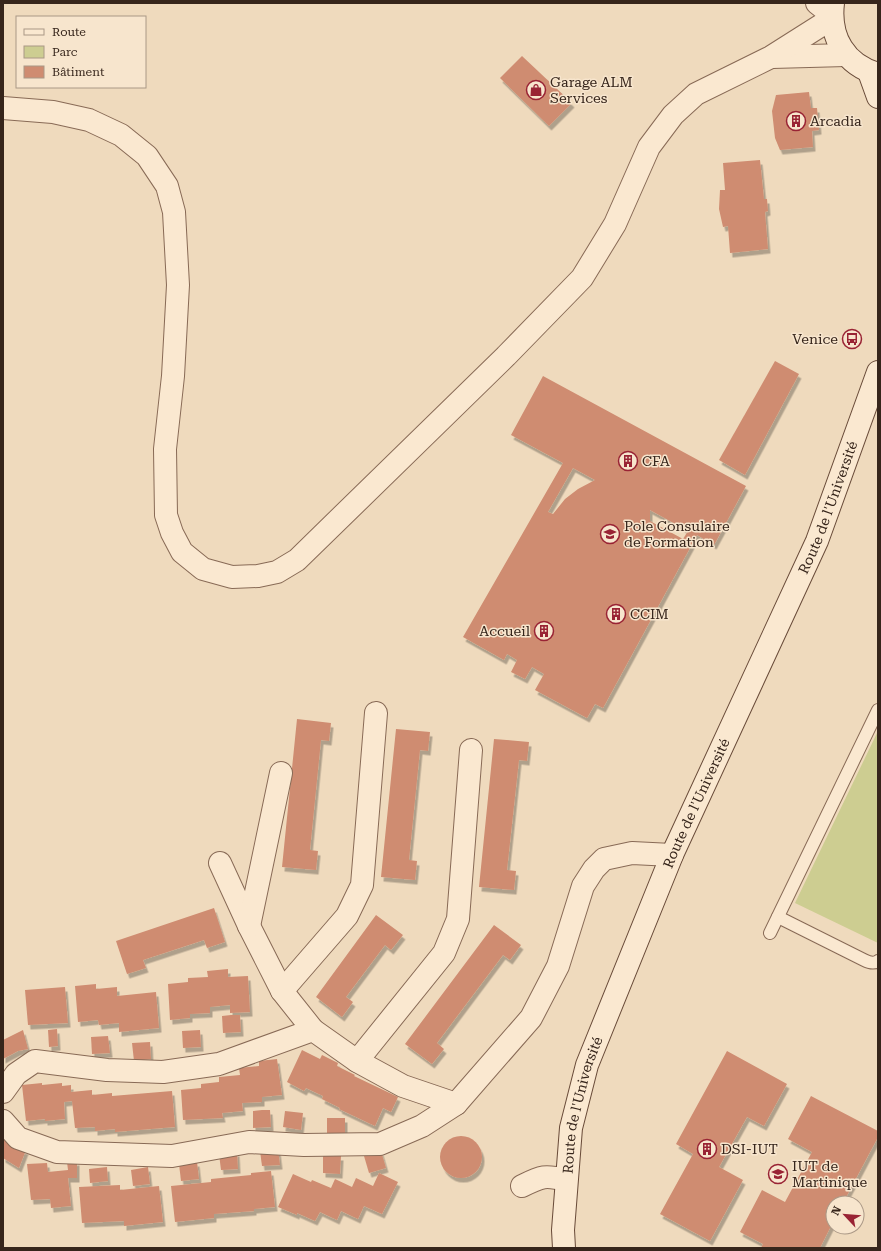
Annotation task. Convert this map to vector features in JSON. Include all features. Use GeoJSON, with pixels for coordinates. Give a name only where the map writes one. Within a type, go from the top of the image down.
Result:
{"type":"FeatureCollection","features":[{"type":"Feature","properties":{"kind":"street"},"geometry":{"type":"LineString","coordinates":[[3,108],[53,112],[89,120],[121,135],[147,156],[168,186],[174,212],[178,285],[173,376],[165,449],[166,515],[172,533],[182,552],[203,569],[232,577],[258,576],[277,572],[297,560],[506,356],[582,278],[615,224],[649,148],[673,115],[696,94],[771,57],[828,10],[836,38],[846,55],[857,65],[874,73],[878,98]]}},
{"type":"Feature","properties":{"kind":"street"},"geometry":{"type":"LineString","coordinates":[[771,57],[846,55]]}},
{"type":"Feature","properties":{"kind":"street","name":"Route de l'Université"},"geometry":{"type":"LineString","coordinates":[[564,1248],[563,1230],[571,1128],[587,1065],[672,855],[817,541],[878,372]]}},
{"type":"Feature","properties":{"kind":"street"},"geometry":{"type":"LineString","coordinates":[[282,991],[347,916],[362,885],[376,713]]}},
{"type":"Feature","properties":{"kind":"street"},"geometry":{"type":"LineString","coordinates":[[357,1061],[444,953],[458,919],[470,750]]}},
{"type":"Feature","properties":{"kind":"street"},"geometry":{"type":"LineString","coordinates":[[249,926],[281,773]]}},
{"type":"Feature","properties":{"kind":"street"},"geometry":{"type":"LineString","coordinates":[[3,1121],[18,1138],[57,1152],[172,1156],[249,1142],[304,1145],[380,1144],[422,1126],[456,1104],[530,1018],[558,966],[583,886],[594,869],[604,859],[632,853],[672,855]]}},
{"type":"Feature","properties":{"kind":"street"},"geometry":{"type":"LineString","coordinates":[[220,863],[249,926],[282,991],[313,1030],[357,1061],[403,1086],[456,1104]]}},
{"type":"Feature","properties":{"kind":"street"},"geometry":{"type":"LineString","coordinates":[[3,1092],[16,1074],[35,1060],[107,1070],[163,1072],[219,1064],[313,1030]]}},
{"type":"Feature","properties":{"kind":"street"},"geometry":{"type":"LineString","coordinates":[[522,1186],[536,1179],[549,1176],[566,1180]]}},
{"type":"Feature","properties":{"kind":"lane"},"geometry":{"type":"LineString","coordinates":[[770,933],[878,710]]}},
{"type":"Feature","properties":{"kind":"lane"},"geometry":{"type":"LineString","coordinates":[[778,918],[864,960],[869,962],[878,961]]}},
{"type":"Feature","properties":{"kind":"green space"},"geometry":{"type":"Polygon","coordinates":[[[878,731],[878,943],[795,903],[878,731]]]}},
{"type":"Feature","properties":{"kind":"building","name":"Garage ALM Services"},"geometry":{"type":"Polygon","coordinates":[[[522,56],[572,103],[549,126],[500,78],[522,56]]]}},
{"type":"Feature","properties":{"kind":"building","name":"Arcadia"},"geometry":{"type":"Polygon","coordinates":[[[809,92],[811,108],[817,108],[819,130],[812,131],[813,147],[780,150],[775,138],[772,111],[776,95],[809,92]]]}},
{"type":"Feature","properties":{"kind":"building"},"geometry":{"type":"Polygon","coordinates":[[[760,160],[764,199],[767,199],[768,211],[765,212],[768,249],[730,253],[728,226],[723,227],[719,209],[720,190],[725,190],[723,163],[760,160]]]}},
{"type":"Feature","properties":{"kind":"building"},"geometry":{"type":"Polygon","coordinates":[[[775,361],[799,374],[745,475],[719,460],[775,361]]]}},
{"type":"Feature","properties":{"kind":"building"},"geometry":{"type":"Polygon","coordinates":[[[543,376],[746,486],[714,545],[697,535],[603,708],[595,704],[587,718],[535,690],[544,674],[532,667],[525,679],[511,672],[517,660],[507,654],[504,660],[463,637],[563,463],[511,435],[543,376]],[[573,468],[548,512],[553,514],[565,499],[578,489],[595,480],[573,468]],[[650,510],[650,521],[683,539],[688,531],[650,510]]]}},
{"type":"Feature","properties":{"kind":"building"},"geometry":{"type":"Polygon","coordinates":[[[297,719],[331,723],[329,741],[321,740],[310,850],[318,851],[316,870],[282,867],[297,719]]]}},
{"type":"Feature","properties":{"kind":"building"},"geometry":{"type":"Polygon","coordinates":[[[396,729],[430,732],[428,751],[420,750],[409,860],[417,861],[415,880],[381,877],[396,729]]]}},
{"type":"Feature","properties":{"kind":"building"},"geometry":{"type":"Polygon","coordinates":[[[494,739],[529,742],[527,761],[519,760],[507,870],[516,871],[514,890],[479,887],[494,739]]]}},
{"type":"Feature","properties":{"kind":"building"},"geometry":{"type":"Polygon","coordinates":[[[214,908],[225,942],[207,948],[204,940],[143,960],[146,968],[127,974],[116,941],[214,908]]]}},
{"type":"Feature","properties":{"kind":"building"},"geometry":{"type":"Polygon","coordinates":[[[376,915],[403,935],[391,950],[385,945],[346,997],[353,1002],[342,1017],[316,997],[376,915]]]}},
{"type":"Feature","properties":{"kind":"building"},"geometry":{"type":"Polygon","coordinates":[[[494,925],[521,945],[510,960],[503,955],[437,1043],[444,1049],[432,1064],[405,1044],[494,925]]]}},
{"type":"Feature","properties":{"kind":"building"},"geometry":{"type":"Polygon","coordinates":[[[228,969],[228,977],[248,976],[250,1012],[230,1013],[230,1005],[210,1007],[210,1013],[190,1014],[190,1018],[170,1020],[168,984],[188,982],[188,978],[208,977],[207,971],[228,969]]]}},
{"type":"Feature","properties":{"kind":"building"},"geometry":{"type":"Polygon","coordinates":[[[96,984],[96,989],[117,987],[117,996],[156,992],[159,1028],[119,1032],[119,1023],[99,1025],[98,1020],[78,1022],[75,986],[96,984]]]}},
{"type":"Feature","properties":{"kind":"building"},"geometry":{"type":"Polygon","coordinates":[[[65,987],[68,1023],[28,1025],[25,990],[65,987]]]}},
{"type":"Feature","properties":{"kind":"building"},"geometry":{"type":"Polygon","coordinates":[[[240,1015],[241,1032],[223,1033],[222,1016],[240,1015]]]}},
{"type":"Feature","properties":{"kind":"building"},"geometry":{"type":"Polygon","coordinates":[[[57,1029],[58,1046],[49,1047],[48,1030],[57,1029]]]}},
{"type":"Feature","properties":{"kind":"building"},"geometry":{"type":"Polygon","coordinates":[[[23,1030],[28,1049],[18,1051],[3,1059],[3,1040],[23,1030]]]}},
{"type":"Feature","properties":{"kind":"building"},"geometry":{"type":"Polygon","coordinates":[[[200,1030],[201,1047],[183,1048],[182,1031],[200,1030]]]}},
{"type":"Feature","properties":{"kind":"building"},"geometry":{"type":"Polygon","coordinates":[[[108,1036],[110,1053],[92,1054],[91,1037],[108,1036]]]}},
{"type":"Feature","properties":{"kind":"building"},"geometry":{"type":"Polygon","coordinates":[[[150,1042],[151,1059],[134,1061],[132,1043],[150,1042]]]}},
{"type":"Feature","properties":{"kind":"building"},"geometry":{"type":"Polygon","coordinates":[[[302,1050],[320,1059],[322,1055],[338,1063],[337,1066],[355,1075],[354,1076],[398,1097],[391,1112],[383,1108],[375,1126],[339,1109],[340,1108],[322,1099],[323,1096],[306,1088],[304,1091],[287,1082],[302,1050]]]}},
{"type":"Feature","properties":{"kind":"building","name":"DSI-IUT"},"geometry":{"type":"Polygon","coordinates":[[[727,1051],[787,1084],[764,1126],[747,1117],[719,1167],[743,1180],[710,1241],[660,1214],[693,1154],[676,1144],[727,1051]]]}},
{"type":"Feature","properties":{"kind":"building"},"geometry":{"type":"Polygon","coordinates":[[[277,1059],[282,1095],[262,1097],[262,1102],[242,1103],[243,1111],[222,1113],[223,1118],[183,1120],[181,1090],[201,1088],[201,1084],[219,1082],[219,1077],[240,1075],[239,1068],[259,1066],[259,1061],[277,1059]]]}},
{"type":"Feature","properties":{"kind":"building"},"geometry":{"type":"Polygon","coordinates":[[[42,1083],[42,1085],[62,1083],[62,1086],[71,1085],[71,1092],[92,1090],[92,1095],[112,1093],[112,1096],[172,1091],[175,1127],[115,1132],[115,1129],[95,1131],[95,1127],[75,1128],[72,1101],[64,1102],[65,1119],[26,1121],[22,1085],[42,1083]]]}},
{"type":"Feature","properties":{"kind":"building"},"geometry":{"type":"Polygon","coordinates":[[[811,1096],[878,1131],[878,1137],[847,1195],[825,1195],[825,1235],[826,1235],[820,1248],[761,1248],[763,1244],[740,1232],[762,1190],[785,1202],[812,1152],[788,1139],[811,1096]]]}},
{"type":"Feature","properties":{"kind":"building"},"geometry":{"type":"Polygon","coordinates":[[[270,1110],[271,1127],[253,1128],[253,1111],[270,1110]]]}},
{"type":"Feature","properties":{"kind":"building"},"geometry":{"type":"Polygon","coordinates":[[[285,1111],[303,1113],[301,1130],[283,1127],[285,1111]]]}},
{"type":"Feature","properties":{"kind":"building"},"geometry":{"type":"Polygon","coordinates":[[[327,1118],[345,1118],[345,1135],[327,1135],[327,1118]]]}},
{"type":"Feature","properties":{"kind":"building"},"geometry":{"type":"Polygon","coordinates":[[[461,1136],[476,1142],[482,1157],[476,1172],[461,1178],[446,1172],[440,1157],[446,1142],[461,1136]]]}},
{"type":"Feature","properties":{"kind":"building"},"geometry":{"type":"Polygon","coordinates":[[[3,1139],[13,1147],[26,1150],[19,1168],[3,1158],[3,1139]]]}},
{"type":"Feature","properties":{"kind":"building"},"geometry":{"type":"Polygon","coordinates":[[[278,1149],[280,1165],[262,1166],[260,1151],[278,1149]]]}},
{"type":"Feature","properties":{"kind":"building"},"geometry":{"type":"Polygon","coordinates":[[[381,1151],[386,1168],[369,1173],[364,1156],[381,1151]]]}},
{"type":"Feature","properties":{"kind":"building"},"geometry":{"type":"Polygon","coordinates":[[[237,1152],[238,1169],[221,1170],[219,1154],[237,1152]]]}},
{"type":"Feature","properties":{"kind":"building"},"geometry":{"type":"Polygon","coordinates":[[[323,1156],[341,1156],[340,1174],[323,1173],[323,1156]]]}},
{"type":"Feature","properties":{"kind":"building"},"geometry":{"type":"Polygon","coordinates":[[[77,1161],[77,1178],[68,1178],[71,1206],[51,1208],[50,1199],[31,1200],[27,1164],[47,1163],[48,1172],[68,1170],[67,1162],[77,1161]]]}},
{"type":"Feature","properties":{"kind":"building"},"geometry":{"type":"Polygon","coordinates":[[[197,1162],[199,1179],[181,1181],[179,1164],[197,1162]]]}},
{"type":"Feature","properties":{"kind":"building"},"geometry":{"type":"Polygon","coordinates":[[[107,1167],[108,1181],[90,1183],[89,1169],[107,1167]]]}},
{"type":"Feature","properties":{"kind":"building"},"geometry":{"type":"Polygon","coordinates":[[[148,1167],[150,1184],[133,1186],[131,1170],[148,1167]]]}},
{"type":"Feature","properties":{"kind":"building"},"geometry":{"type":"Polygon","coordinates":[[[271,1171],[275,1207],[254,1209],[254,1211],[214,1214],[214,1218],[175,1222],[171,1186],[211,1182],[211,1179],[251,1175],[251,1173],[271,1171]]]}},
{"type":"Feature","properties":{"kind":"building"},"geometry":{"type":"Polygon","coordinates":[[[379,1173],[398,1182],[382,1214],[364,1206],[358,1219],[341,1211],[337,1220],[320,1212],[315,1221],[278,1207],[293,1174],[311,1182],[312,1180],[331,1188],[335,1179],[352,1187],[356,1178],[373,1186],[379,1173]]]}},
{"type":"Feature","properties":{"kind":"building"},"geometry":{"type":"Polygon","coordinates":[[[120,1185],[120,1190],[159,1186],[163,1222],[124,1226],[124,1221],[82,1223],[79,1187],[120,1185]]]}},
{"type":"Feature","properties":{"kind":"place","name":"Garage ALM Services"},"geometry":{"type":"Point","coordinates":[536,90]}},
{"type":"Feature","properties":{"kind":"place","name":"Arcadia"},"geometry":{"type":"Point","coordinates":[796,121]}},
{"type":"Feature","properties":{"kind":"place","name":"Venice"},"geometry":{"type":"Point","coordinates":[852,339]}},
{"type":"Feature","properties":{"kind":"place","name":"CFA"},"geometry":{"type":"Point","coordinates":[628,461]}},
{"type":"Feature","properties":{"kind":"place","name":"Pole Consulaire de Formation"},"geometry":{"type":"Point","coordinates":[610,534]}},
{"type":"Feature","properties":{"kind":"place","name":"CCIM"},"geometry":{"type":"Point","coordinates":[616,614]}},
{"type":"Feature","properties":{"kind":"place","name":"Accueil"},"geometry":{"type":"Point","coordinates":[544,631]}},
{"type":"Feature","properties":{"kind":"place","name":"DSI-IUT"},"geometry":{"type":"Point","coordinates":[707,1149]}},
{"type":"Feature","properties":{"kind":"place","name":"IUT de Martinique"},"geometry":{"type":"Point","coordinates":[778,1174]}}]}
